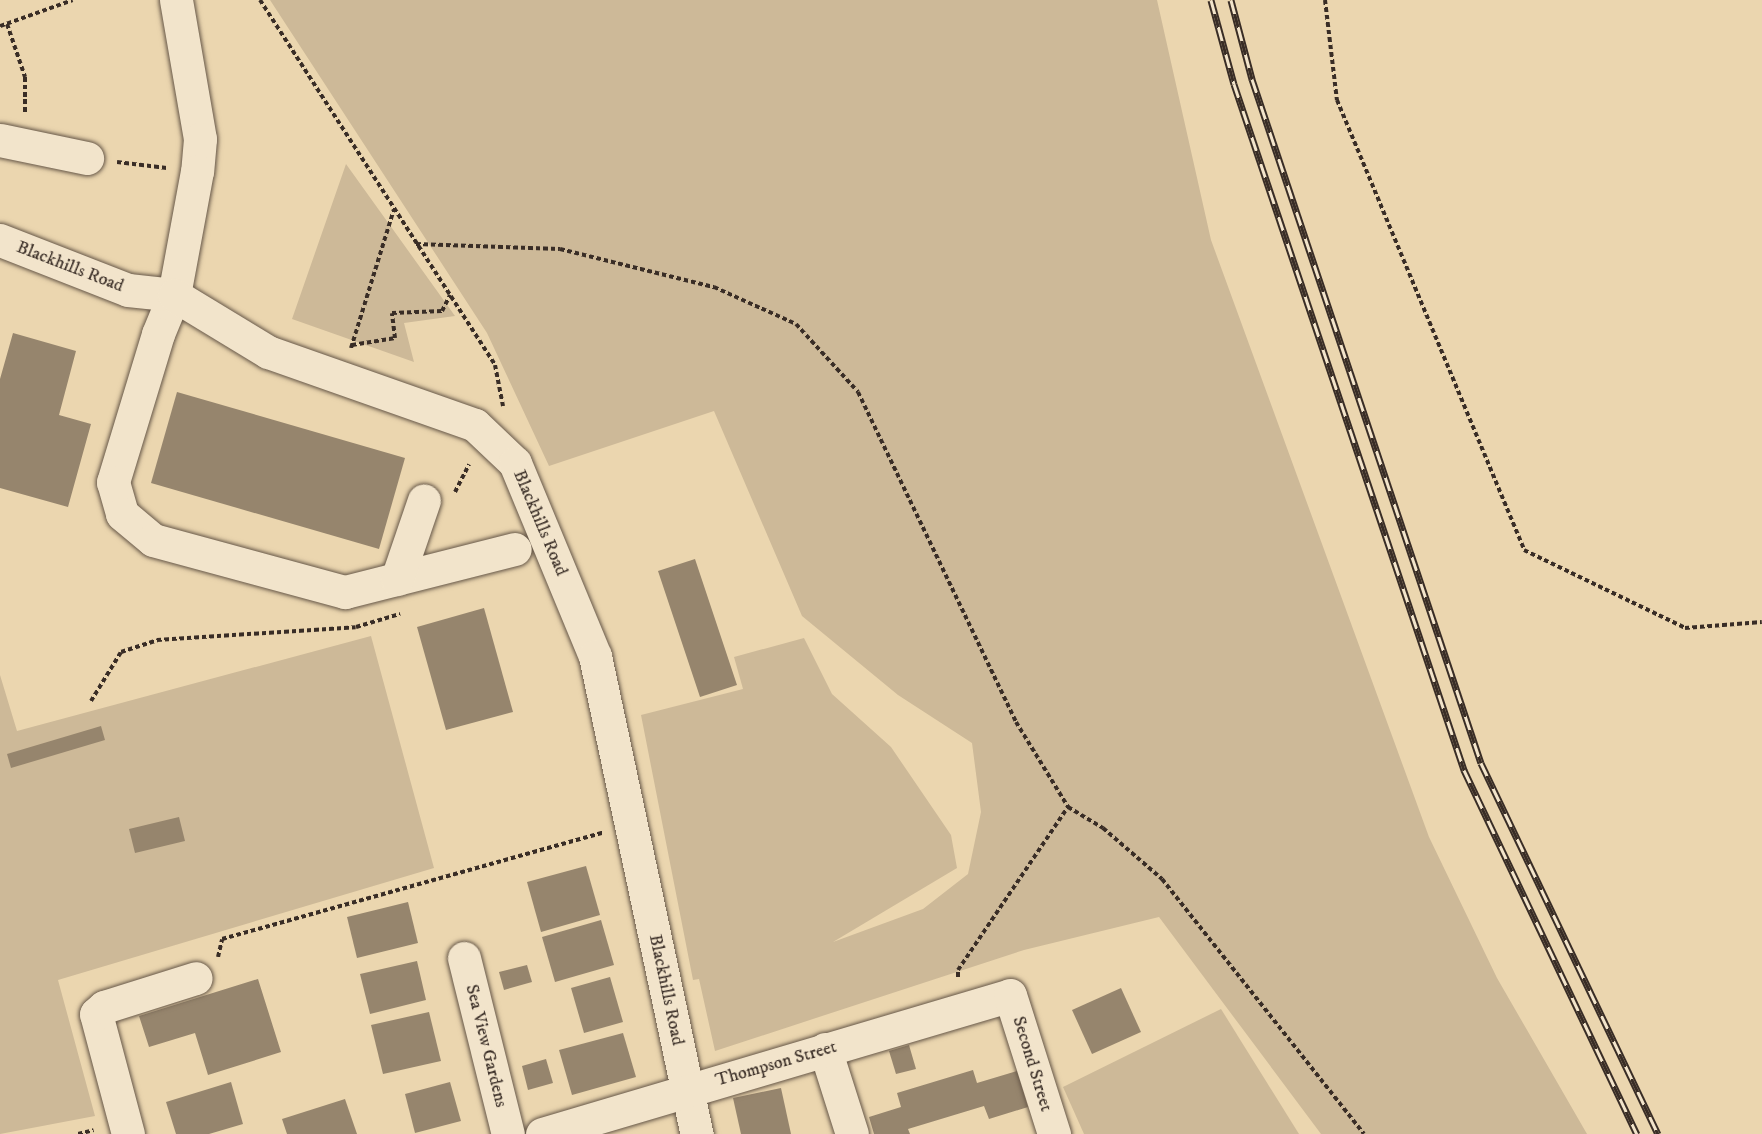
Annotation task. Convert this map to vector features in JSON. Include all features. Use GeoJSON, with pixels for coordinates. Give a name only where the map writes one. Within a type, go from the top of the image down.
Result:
{"type":"FeatureCollection","features":[{"type":"Feature","properties":{"kind":"street"},"geometry":{"type":"LineString","coordinates":[[176,0],[200,139],[197,171],[174,295],[158,334],[113,482],[122,514],[153,540],[345,592],[515,549]]}},
{"type":"Feature","properties":{"kind":"street"},"geometry":{"type":"LineString","coordinates":[[13,142],[87,158]]}},
{"type":"Feature","properties":{"kind":"street","name":"Blackhills Road"},"geometry":{"type":"LineString","coordinates":[[0,240],[128,290],[174,295],[268,352],[475,425],[515,463],[596,656],[697,1134]]}},
{"type":"Feature","properties":{"kind":"street"},"geometry":{"type":"LineString","coordinates":[[397,579],[424,500]]}},
{"type":"Feature","properties":{"kind":"street","name":"Sea View Gardens"},"geometry":{"type":"LineString","coordinates":[[464,958],[508,1134]]}},
{"type":"Feature","properties":{"kind":"street"},"geometry":{"type":"LineString","coordinates":[[126,1128],[96,1014],[104,1007],[196,978]]}},
{"type":"Feature","properties":{"kind":"street","name":"Thompson Street"},"geometry":{"type":"LineString","coordinates":[[548,1133],[1010,995]]}},
{"type":"Feature","properties":{"kind":"street","name":"Second Street"},"geometry":{"type":"LineString","coordinates":[[1010,995],[1054,1134]]}},
{"type":"Feature","properties":{"kind":"street"},"geometry":{"type":"LineString","coordinates":[[825,1049],[852,1134]]}},
{"type":"Feature","properties":{"kind":"path"},"geometry":{"type":"LineString","coordinates":[[0,26],[73,0]]}},
{"type":"Feature","properties":{"kind":"path"},"geometry":{"type":"LineString","coordinates":[[260,0],[495,365]]}},
{"type":"Feature","properties":{"kind":"path"},"geometry":{"type":"LineString","coordinates":[[1325,0],[1336,100],[1524,550],[1685,628],[1762,622]]}},
{"type":"Feature","properties":{"kind":"path"},"geometry":{"type":"LineString","coordinates":[[7,24],[25,76],[13,142]]}},
{"type":"Feature","properties":{"kind":"path"},"geometry":{"type":"LineString","coordinates":[[87,158],[197,171]]}},
{"type":"Feature","properties":{"kind":"path"},"geometry":{"type":"LineString","coordinates":[[342,378],[394,208]]}},
{"type":"Feature","properties":{"kind":"path"},"geometry":{"type":"LineString","coordinates":[[416,244],[560,249],[714,287],[796,324],[858,392],[1016,722],[1068,807],[1102,828],[1162,879],[1225,963],[1364,1134]]}},
{"type":"Feature","properties":{"kind":"path"},"geometry":{"type":"LineString","coordinates":[[352,345],[395,338],[392,313],[442,311],[450,295]]}},
{"type":"Feature","properties":{"kind":"path"},"geometry":{"type":"LineString","coordinates":[[91,701],[121,652],[157,640],[356,627],[412,611]]}},
{"type":"Feature","properties":{"kind":"path"},"geometry":{"type":"LineString","coordinates":[[955,1011],[958,970],[1068,807]]}},
{"type":"Feature","properties":{"kind":"path"},"geometry":{"type":"LineString","coordinates":[[196,978],[216,968],[222,939],[631,825]]}},
{"type":"Feature","properties":{"kind":"shaded area"},"geometry":{"type":"Polygon","coordinates":[[[270,0],[1157,0],[1211,240],[1429,837],[1497,978],[1587,1134],[1321,1134],[1159,917],[1024,950],[715,1051],[699,979],[693,980],[641,715],[743,689],[734,657],[804,638],[832,694],[891,747],[951,835],[957,868],[833,942],[923,909],[968,874],[981,812],[972,743],[898,695],[802,616],[714,411],[549,466],[487,333],[270,0]]]}},
{"type":"Feature","properties":{"kind":"shaded area"},"geometry":{"type":"Polygon","coordinates":[[[346,164],[455,316],[404,323],[414,362],[292,319],[346,164]]]}},
{"type":"Feature","properties":{"kind":"shaded area"},"geometry":{"type":"Polygon","coordinates":[[[371,636],[434,868],[58,980],[95,1116],[0,1134],[0,675],[17,731],[371,636]]]}},
{"type":"Feature","properties":{"kind":"shaded area"},"geometry":{"type":"Polygon","coordinates":[[[1221,1009],[1299,1134],[1084,1134],[1063,1087],[1221,1009]]]}},
{"type":"Feature","properties":{"kind":"building"},"geometry":{"type":"Polygon","coordinates":[[[13,333],[76,351],[59,415],[91,424],[68,507],[0,488],[0,379],[13,333]]]}},
{"type":"Feature","properties":{"kind":"building"},"geometry":{"type":"Polygon","coordinates":[[[177,392],[405,458],[379,549],[151,483],[177,392]]]}},
{"type":"Feature","properties":{"kind":"building"},"geometry":{"type":"Polygon","coordinates":[[[695,559],[737,685],[700,697],[658,571],[695,559]]]}},
{"type":"Feature","properties":{"kind":"building"},"geometry":{"type":"Polygon","coordinates":[[[484,608],[513,712],[446,730],[417,627],[484,608]]]}},
{"type":"Feature","properties":{"kind":"building"},"geometry":{"type":"Polygon","coordinates":[[[101,726],[105,740],[11,768],[7,754],[101,726]]]}},
{"type":"Feature","properties":{"kind":"building"},"geometry":{"type":"Polygon","coordinates":[[[179,817],[185,841],[135,853],[129,829],[179,817]]]}},
{"type":"Feature","properties":{"kind":"building"},"geometry":{"type":"Polygon","coordinates":[[[586,866],[600,915],[541,932],[527,882],[586,866]]]}},
{"type":"Feature","properties":{"kind":"building"},"geometry":{"type":"Polygon","coordinates":[[[408,902],[418,943],[357,958],[347,917],[408,902]]]}},
{"type":"Feature","properties":{"kind":"building"},"geometry":{"type":"Polygon","coordinates":[[[601,920],[614,965],[555,982],[542,937],[601,920]]]}},
{"type":"Feature","properties":{"kind":"building"},"geometry":{"type":"Polygon","coordinates":[[[417,961],[426,1000],[370,1014],[360,974],[417,961]]]}},
{"type":"Feature","properties":{"kind":"building"},"geometry":{"type":"Polygon","coordinates":[[[527,965],[532,982],[504,990],[499,972],[527,965]]]}},
{"type":"Feature","properties":{"kind":"building"},"geometry":{"type":"Polygon","coordinates":[[[610,977],[623,1022],[584,1033],[571,988],[610,977]]]}},
{"type":"Feature","properties":{"kind":"building"},"geometry":{"type":"Polygon","coordinates":[[[258,979],[281,1052],[208,1075],[195,1033],[149,1047],[139,1016],[258,979]]]}},
{"type":"Feature","properties":{"kind":"building"},"geometry":{"type":"Polygon","coordinates":[[[1121,988],[1141,1032],[1092,1054],[1072,1010],[1121,988]]]}},
{"type":"Feature","properties":{"kind":"building"},"geometry":{"type":"Polygon","coordinates":[[[429,1012],[441,1061],[383,1074],[371,1025],[429,1012]]]}},
{"type":"Feature","properties":{"kind":"building"},"geometry":{"type":"Polygon","coordinates":[[[623,1033],[636,1077],[572,1095],[559,1050],[623,1033]]]}},
{"type":"Feature","properties":{"kind":"building"},"geometry":{"type":"Polygon","coordinates":[[[909,1045],[916,1069],[896,1074],[889,1051],[909,1045]]]}},
{"type":"Feature","properties":{"kind":"building"},"geometry":{"type":"Polygon","coordinates":[[[546,1059],[553,1083],[528,1090],[522,1066],[546,1059]]]}},
{"type":"Feature","properties":{"kind":"building"},"geometry":{"type":"Polygon","coordinates":[[[973,1070],[977,1083],[1017,1071],[1028,1107],[989,1119],[984,1106],[908,1129],[910,1134],[874,1134],[869,1117],[901,1107],[897,1093],[973,1070]]]}},
{"type":"Feature","properties":{"kind":"building"},"geometry":{"type":"Polygon","coordinates":[[[231,1082],[243,1124],[209,1134],[176,1134],[166,1102],[231,1082]]]}},
{"type":"Feature","properties":{"kind":"building"},"geometry":{"type":"Polygon","coordinates":[[[450,1082],[461,1121],[415,1133],[405,1094],[450,1082]]]}},
{"type":"Feature","properties":{"kind":"building"},"geometry":{"type":"Polygon","coordinates":[[[781,1088],[791,1134],[741,1134],[733,1098],[781,1088]]]}},
{"type":"Feature","properties":{"kind":"building"},"geometry":{"type":"Polygon","coordinates":[[[345,1099],[357,1134],[287,1134],[282,1119],[345,1099]]]}},
{"type":"Feature","properties":{"kind":"railway"},"geometry":{"type":"LineString","coordinates":[[1211,0],[1234,84],[1464,770],[1637,1134]]}},
{"type":"Feature","properties":{"kind":"railway"},"geometry":{"type":"LineString","coordinates":[[1231,0],[1252,79],[1481,763],[1658,1134]]}}]}
